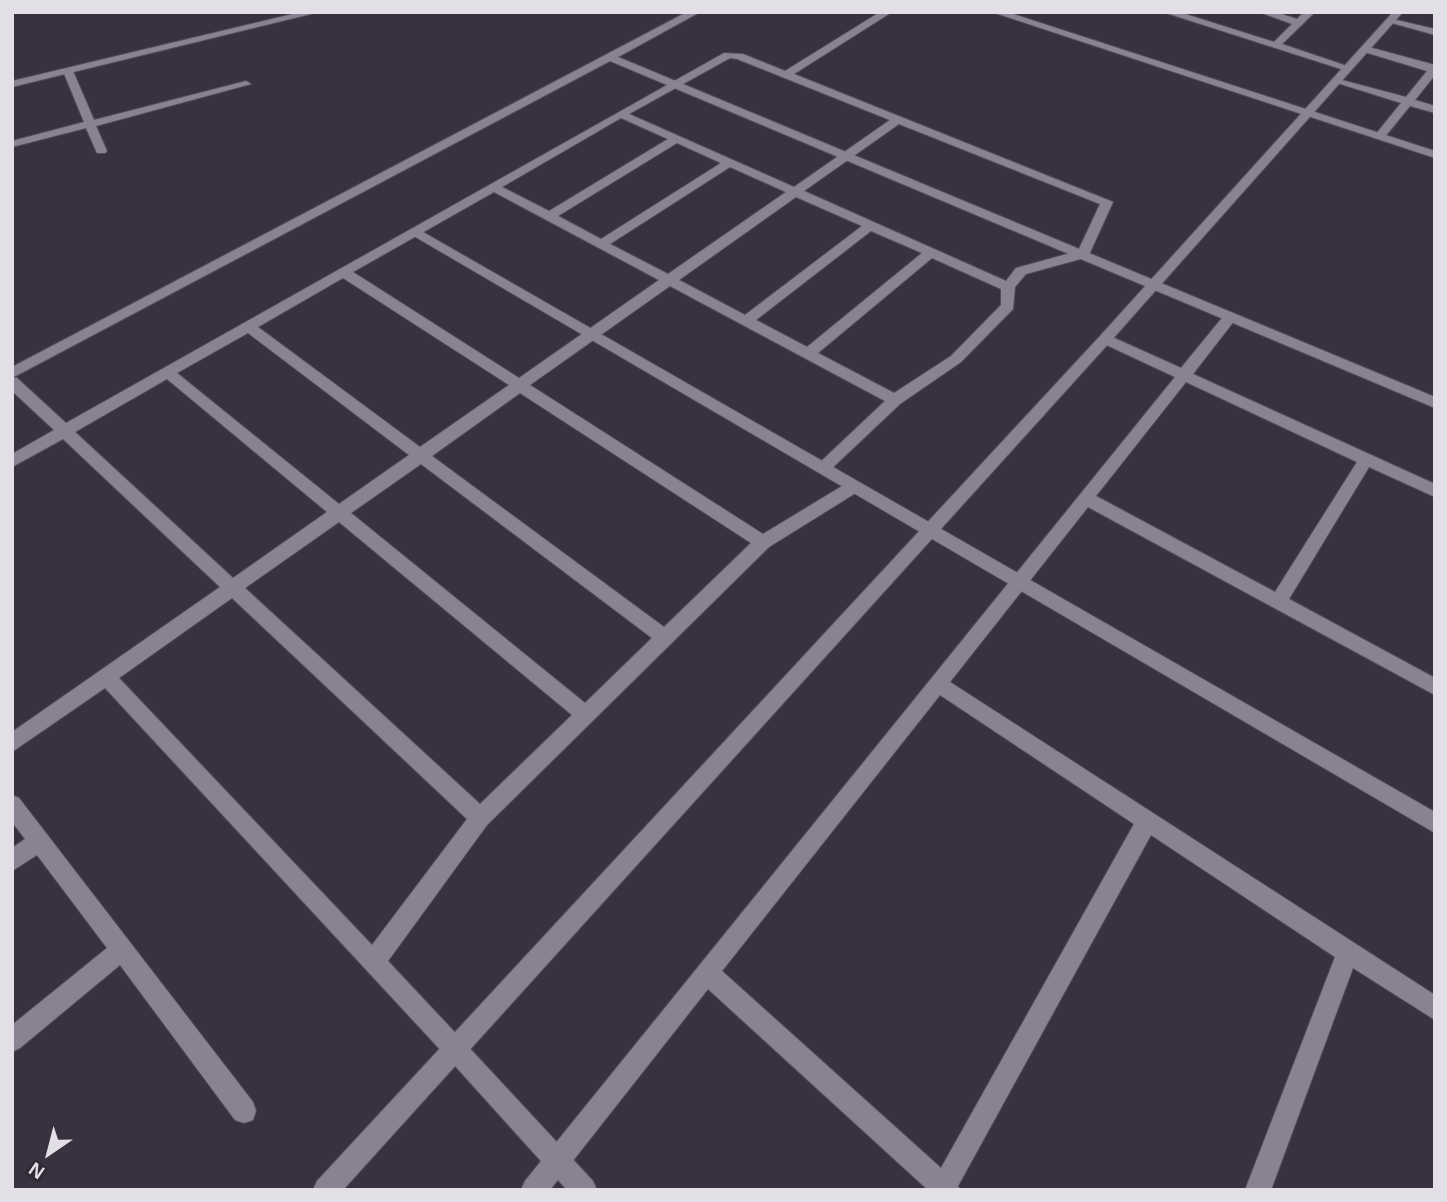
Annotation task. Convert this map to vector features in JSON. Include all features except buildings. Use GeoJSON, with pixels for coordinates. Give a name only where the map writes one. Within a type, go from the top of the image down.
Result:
{"type":"FeatureCollection","features":[{"type":"Feature","properties":{"kind":"street"},"geometry":{"type":"LineString","coordinates":[[12,84],[314,12]]}},
{"type":"Feature","properties":{"kind":"street"},"geometry":{"type":"LineString","coordinates":[[12,373],[695,12]]}},
{"type":"Feature","properties":{"kind":"street"},"geometry":{"type":"LineString","coordinates":[[786,75],[887,12]]}},
{"type":"Feature","properties":{"kind":"street"},"geometry":{"type":"LineString","coordinates":[[997,12],[1435,155]]}},
{"type":"Feature","properties":{"kind":"street"},"geometry":{"type":"LineString","coordinates":[[1168,12],[1276,45],[1435,110]]}},
{"type":"Feature","properties":{"kind":"street"},"geometry":{"type":"LineString","coordinates":[[1264,12],[1299,23]]}},
{"type":"Feature","properties":{"kind":"street"},"geometry":{"type":"LineString","coordinates":[[1276,45],[1310,12]]}},
{"type":"Feature","properties":{"kind":"street"},"geometry":{"type":"LineString","coordinates":[[326,1190],[1105,339],[1395,16],[1435,32]]}},
{"type":"Feature","properties":{"kind":"street"},"geometry":{"type":"LineString","coordinates":[[1365,49],[1434,69],[1380,136]]}},
{"type":"Feature","properties":{"kind":"street"},"geometry":{"type":"LineString","coordinates":[[12,461],[728,55],[738,56],[1107,202],[1083,254],[1021,271],[1008,287],[1008,306],[956,359],[895,400],[822,468]]}},
{"type":"Feature","properties":{"kind":"street"},"geometry":{"type":"LineString","coordinates":[[608,57],[1435,403]]}},
{"type":"Feature","properties":{"kind":"street"},"geometry":{"type":"LineString","coordinates":[[68,71],[101,151]]}},
{"type":"Feature","properties":{"kind":"street"},"geometry":{"type":"LineString","coordinates":[[12,144],[246,84]]}},
{"type":"Feature","properties":{"kind":"street"},"geometry":{"type":"LineString","coordinates":[[621,114],[1008,287]]}},
{"type":"Feature","properties":{"kind":"street"},"geometry":{"type":"LineString","coordinates":[[12,743],[898,119]]}},
{"type":"Feature","properties":{"kind":"street"},"geometry":{"type":"LineString","coordinates":[[549,216],[676,139]]}},
{"type":"Feature","properties":{"kind":"street"},"geometry":{"type":"LineString","coordinates":[[601,244],[730,162]]}},
{"type":"Feature","properties":{"kind":"street"},"geometry":{"type":"LineString","coordinates":[[494,187],[895,400]]}},
{"type":"Feature","properties":{"kind":"street"},"geometry":{"type":"LineString","coordinates":[[746,321],[871,225]]}},
{"type":"Feature","properties":{"kind":"street"},"geometry":{"type":"LineString","coordinates":[[416,232],[1435,823]]}},
{"type":"Feature","properties":{"kind":"street"},"geometry":{"type":"LineString","coordinates":[[808,354],[931,252]]}},
{"type":"Feature","properties":{"kind":"street"},"geometry":{"type":"LineString","coordinates":[[345,273],[763,542]]}},
{"type":"Feature","properties":{"kind":"street"},"geometry":{"type":"LineString","coordinates":[[534,1190],[1231,316]]}},
{"type":"Feature","properties":{"kind":"street"},"geometry":{"type":"LineString","coordinates":[[249,327],[665,638]]}},
{"type":"Feature","properties":{"kind":"street"},"geometry":{"type":"LineString","coordinates":[[1105,339],[1435,491]]}},
{"type":"Feature","properties":{"kind":"street"},"geometry":{"type":"LineString","coordinates":[[168,373],[586,715]]}},
{"type":"Feature","properties":{"kind":"street"},"geometry":{"type":"LineString","coordinates":[[12,382],[480,818]]}},
{"type":"Feature","properties":{"kind":"street"},"geometry":{"type":"LineString","coordinates":[[1278,602],[1366,460]]}},
{"type":"Feature","properties":{"kind":"street"},"geometry":{"type":"LineString","coordinates":[[373,962],[480,818],[763,542],[853,486]]}},
{"type":"Feature","properties":{"kind":"street"},"geometry":{"type":"LineString","coordinates":[[1086,498],[1435,687]]}},
{"type":"Feature","properties":{"kind":"street"},"geometry":{"type":"LineString","coordinates":[[106,677],[584,1190]]}},
{"type":"Feature","properties":{"kind":"street"},"geometry":{"type":"LineString","coordinates":[[938,684],[1435,1009]]}},
{"type":"Feature","properties":{"kind":"street"},"geometry":{"type":"LineString","coordinates":[[12,805],[244,1111]]}},
{"type":"Feature","properties":{"kind":"street"},"geometry":{"type":"LineString","coordinates":[[707,973],[946,1188],[1147,821]]}},
{"type":"Feature","properties":{"kind":"street"},"geometry":{"type":"LineString","coordinates":[[12,862],[39,841]]}},
{"type":"Feature","properties":{"kind":"street"},"geometry":{"type":"LineString","coordinates":[[12,1040],[121,950]]}},
{"type":"Feature","properties":{"kind":"street"},"geometry":{"type":"LineString","coordinates":[[1258,1190],[1348,952]]}}]}
